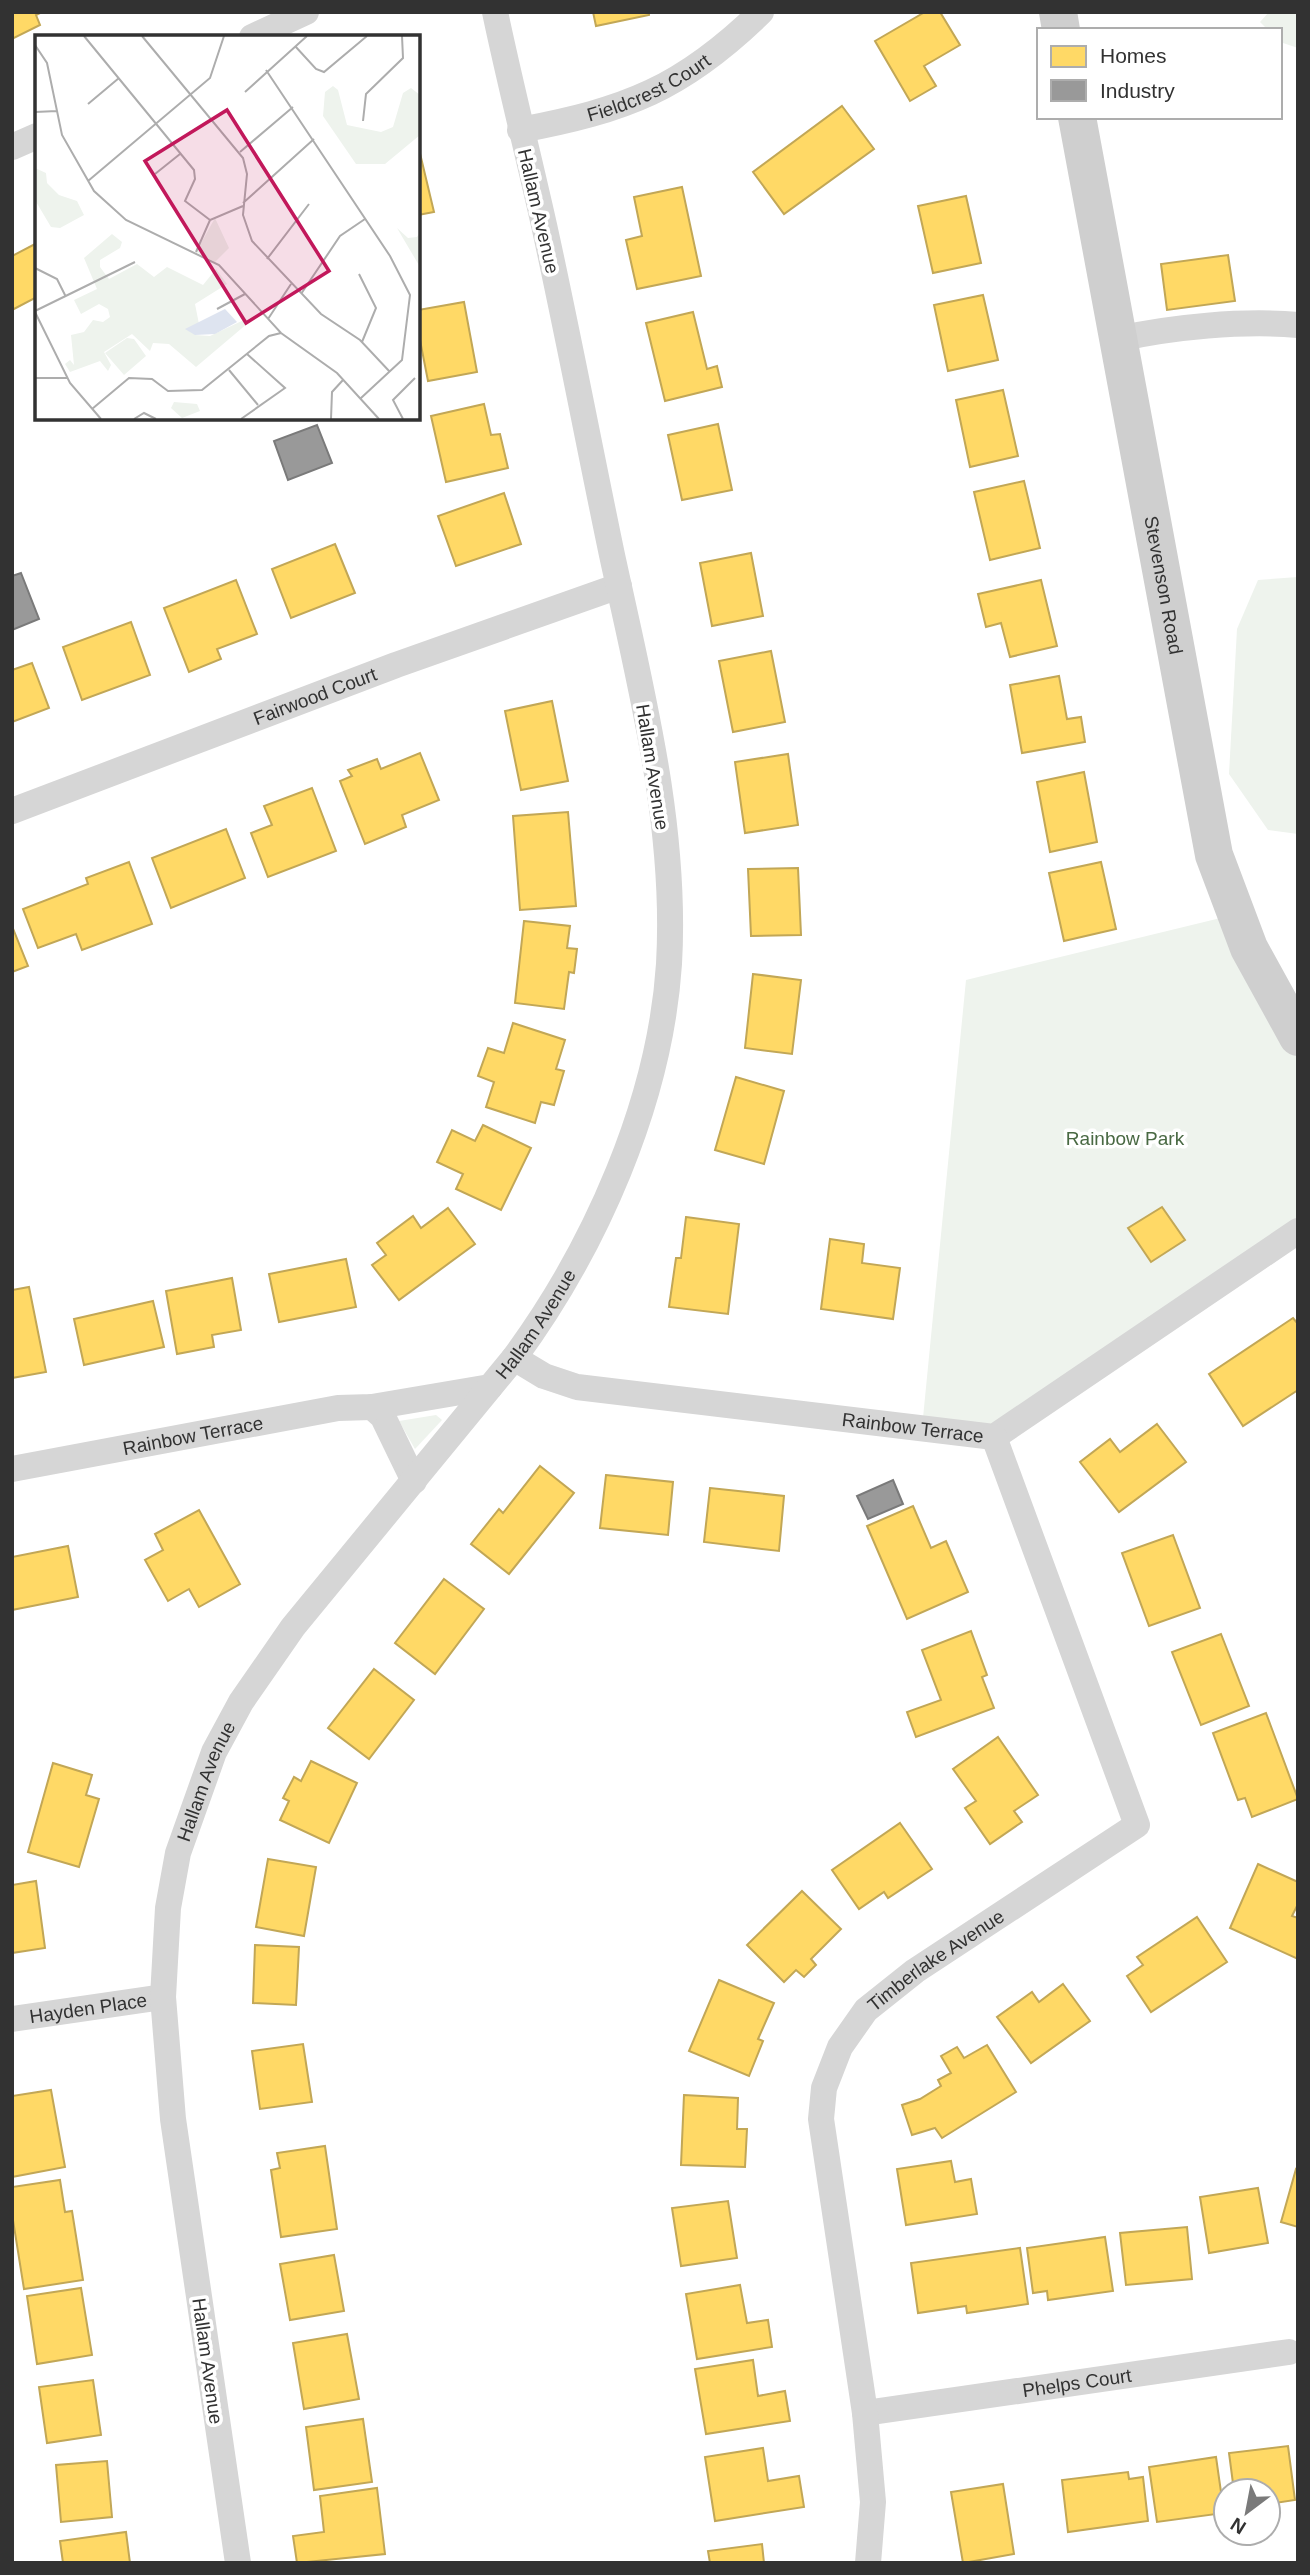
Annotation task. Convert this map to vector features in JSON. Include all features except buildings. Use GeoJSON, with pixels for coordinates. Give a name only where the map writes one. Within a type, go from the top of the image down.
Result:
{"type":"FeatureCollection","features":[{"type":"Feature","properties":{"kind":"main road","name":"Stevenson Road"},"geometry":{"type":"LineString","coordinates":[[1077,119],[1214,855],[1249,948],[1298,1037]]}},
{"type":"Feature","properties":{"kind":"street"},"geometry":{"type":"LineString","coordinates":[[256,35],[306,12]]}},
{"type":"Feature","properties":{"kind":"street","name":"Hallam Avenue"},"geometry":{"type":"LineString","coordinates":[[238,2563],[173,2119],[163,1997],[168,1908],[178,1853],[214,1752],[241,1702],[293,1627],[514,1358],[544,1318],[578,1260],[614,1186],[649,1076],[668,968],[669,893],[661,793],[544,226],[495,12]]}},
{"type":"Feature","properties":{"kind":"street","name":"Fieldcrest Court"},"geometry":{"type":"LineString","coordinates":[[520,130],[590,117],[657,92],[725,47],[761,12]]}},
{"type":"Feature","properties":{"kind":"street"},"geometry":{"type":"LineString","coordinates":[[12,147],[35,137]]}},
{"type":"Feature","properties":{"kind":"street"},"geometry":{"type":"LineString","coordinates":[[1118,339],[1146,333],[1249,325],[1298,325]]}},
{"type":"Feature","properties":{"kind":"street","name":"Fairwood Court"},"geometry":{"type":"LineString","coordinates":[[12,811],[343,684],[619,586]]}},
{"type":"Feature","properties":{"kind":"street","name":"Rainbow Terrace"},"geometry":{"type":"LineString","coordinates":[[514,1358],[544,1376],[577,1387],[994,1437],[1298,1231]]}},
{"type":"Feature","properties":{"kind":"street","name":"Rainbow Terrace"},"geometry":{"type":"LineString","coordinates":[[12,1469],[338,1408],[372,1408],[490,1387]]}},
{"type":"Feature","properties":{"kind":"street"},"geometry":{"type":"LineString","coordinates":[[372,1408],[383,1417],[414,1481]]}},
{"type":"Feature","properties":{"kind":"street","name":"Timberlake Avenue"},"geometry":{"type":"LineString","coordinates":[[868,2563],[873,2501],[865,2413],[821,2119],[824,2088],[840,2047],[866,2010],[915,1971],[1137,1825],[994,1437]]}},
{"type":"Feature","properties":{"kind":"street","name":"Hayden Place"},"geometry":{"type":"LineString","coordinates":[[12,2019],[163,1997]]}},
{"type":"Feature","properties":{"kind":"street","name":"Phelps Court"},"geometry":{"type":"LineString","coordinates":[[865,2413],[1289,2352]]}},
{"type":"Feature","properties":{"kind":"green space"},"geometry":{"type":"Polygon","coordinates":[[[1269,12],[1298,12],[1298,48],[1282,43],[1282,28],[1266,28],[1260,22],[1269,12]]]}},
{"type":"Feature","properties":{"kind":"green space"},"geometry":{"type":"Polygon","coordinates":[[[1298,577],[1298,834],[1268,830],[1229,774],[1237,629],[1258,580],[1298,577]]]}},
{"type":"Feature","properties":{"kind":"green space","name":"Rainbow Park"},"geometry":{"type":"Polygon","coordinates":[[[1237,914],[1298,1037],[1298,1231],[994,1437],[922,1428],[966,980],[1237,914]]]}},
{"type":"Feature","properties":{"kind":"green space"},"geometry":{"type":"Polygon","coordinates":[[[436,1415],[442,1420],[415,1449],[399,1421],[436,1415]]]}}]}
